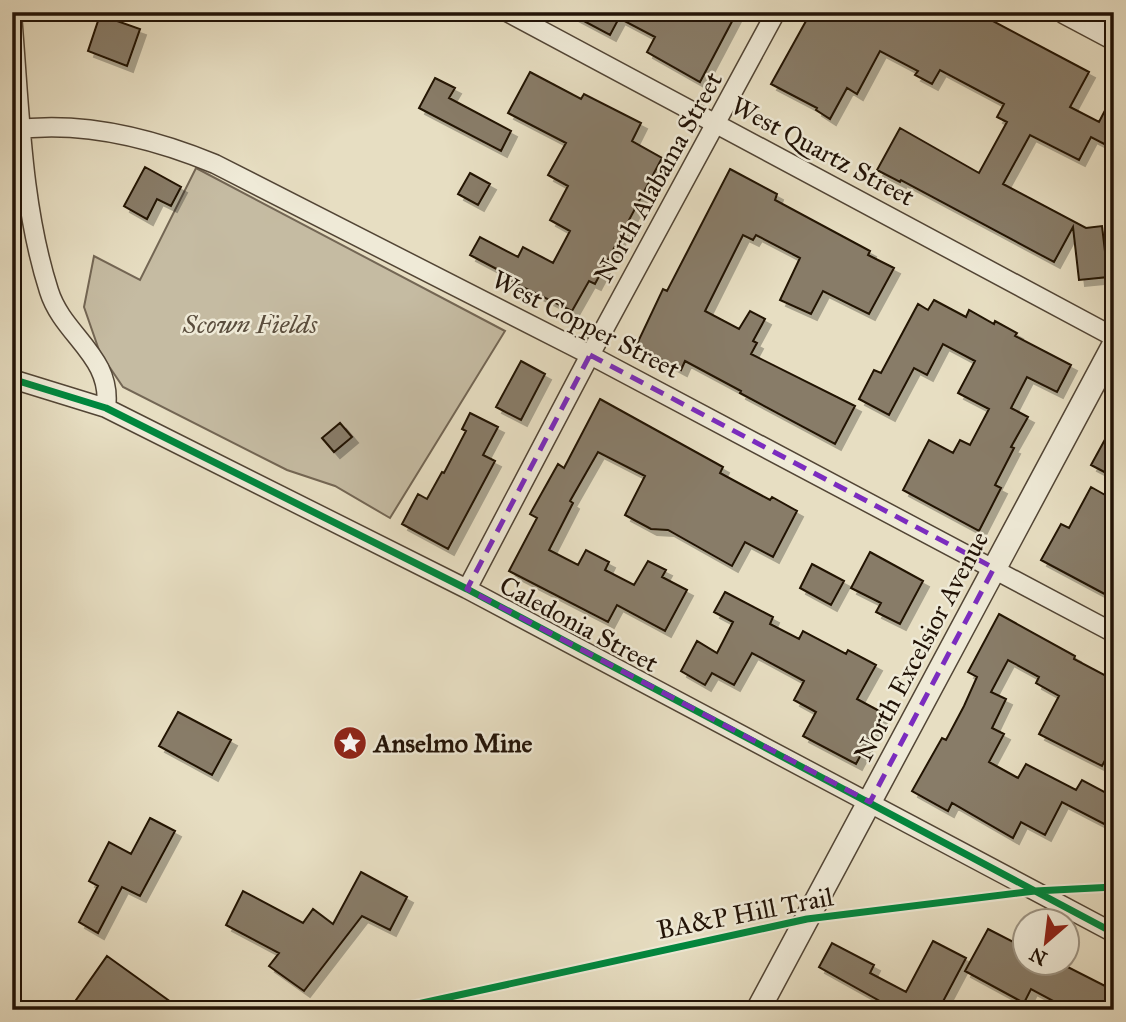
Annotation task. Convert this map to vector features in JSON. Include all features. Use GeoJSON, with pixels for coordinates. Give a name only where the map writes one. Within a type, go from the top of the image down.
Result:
{"type":"FeatureCollection","features":[{"type":"Feature","properties":{"kind":"street","name":"West Quartz Street"},"geometry":{"type":"LineString","coordinates":[[507,12],[1114,337]]}},
{"type":"Feature","properties":{"kind":"street","name":"North Alabama Street"},"geometry":{"type":"LineString","coordinates":[[467,589],[776,12]]}},
{"type":"Feature","properties":{"kind":"street"},"geometry":{"type":"LineString","coordinates":[[1065,12],[1114,38]]}},
{"type":"Feature","properties":{"kind":"street"},"geometry":{"type":"LineString","coordinates":[[12,15],[17,129],[37,244],[54,306],[92,354],[105,378],[108,393],[106,408]]}},
{"type":"Feature","properties":{"kind":"street","name":"West Copper Street"},"geometry":{"type":"LineString","coordinates":[[17,129],[65,127],[120,134],[156,142],[203,159],[590,355],[1114,633]]}},
{"type":"Feature","properties":{"kind":"street","name":"North Excelsior Avenue"},"geometry":{"type":"LineString","coordinates":[[758,1010],[1114,345]]}},
{"type":"Feature","properties":{"kind":"street","name":"Caledonia Street"},"geometry":{"type":"LineString","coordinates":[[13,381],[106,408],[467,589],[1114,933]]}},
{"type":"Feature","properties":{"kind":"highlighted area"},"geometry":{"type":"Polygon","coordinates":[[[590,355],[994,568],[870,802],[467,589],[590,355]]]}},
{"type":"Feature","properties":{"kind":"green space","name":"Scown Fields"},"geometry":{"type":"Polygon","coordinates":[[[196,168],[505,331],[390,518],[335,486],[287,470],[123,387],[100,353],[84,307],[94,256],[140,280],[196,168]]]}},
{"type":"Feature","properties":{"kind":"building"},"geometry":{"type":"Polygon","coordinates":[[[567,12],[737,12],[700,82],[647,52],[655,37],[619,18],[610,35],[567,12]]]}},
{"type":"Feature","properties":{"kind":"building"},"geometry":{"type":"Polygon","coordinates":[[[811,12],[976,12],[1089,72],[1070,107],[1099,122],[1114,93],[1114,149],[1091,137],[1079,160],[1030,135],[1003,184],[1086,228],[1102,226],[1108,277],[1079,280],[1073,227],[1054,262],[901,180],[900,182],[877,170],[900,128],[979,173],[1007,122],[997,117],[1004,104],[940,70],[932,84],[915,75],[918,71],[880,51],[857,94],[847,88],[830,119],[816,110],[817,108],[771,84],[811,12]]]}},
{"type":"Feature","properties":{"kind":"building"},"geometry":{"type":"Polygon","coordinates":[[[100,15],[140,29],[127,66],[88,51],[100,15]]]}},
{"type":"Feature","properties":{"kind":"building"},"geometry":{"type":"Polygon","coordinates":[[[530,72],[581,99],[584,94],[641,123],[632,141],[662,158],[595,284],[589,281],[572,311],[506,279],[508,275],[470,255],[480,237],[518,257],[523,247],[553,263],[570,231],[550,220],[568,186],[548,175],[566,143],[508,113],[530,72]]]}},
{"type":"Feature","properties":{"kind":"building"},"geometry":{"type":"Polygon","coordinates":[[[435,78],[455,88],[449,98],[511,131],[501,151],[419,108],[435,78]]]}},
{"type":"Feature","properties":{"kind":"building"},"geometry":{"type":"Polygon","coordinates":[[[145,167],[181,187],[171,206],[157,199],[147,219],[124,206],[145,167]]]}},
{"type":"Feature","properties":{"kind":"building"},"geometry":{"type":"Polygon","coordinates":[[[730,169],[777,194],[775,200],[870,251],[868,255],[894,268],[869,314],[823,291],[811,314],[780,300],[800,258],[756,235],[753,240],[743,235],[705,311],[739,329],[750,311],[765,319],[753,341],[757,343],[751,354],[855,406],[835,444],[685,361],[681,370],[636,346],[663,289],[667,291],[730,169]]]}},
{"type":"Feature","properties":{"kind":"building"},"geometry":{"type":"Polygon","coordinates":[[[470,173],[490,184],[478,205],[458,194],[470,173]]]}},
{"type":"Feature","properties":{"kind":"building"},"geometry":{"type":"Polygon","coordinates":[[[934,300],[966,317],[969,310],[994,324],[995,321],[1017,333],[1015,336],[1071,365],[1057,392],[1027,377],[1011,408],[1028,417],[1011,447],[1014,448],[995,485],[1001,488],[979,531],[903,490],[929,440],[953,453],[960,440],[970,445],[989,409],[958,393],[975,361],[943,344],[927,375],[914,368],[889,415],[859,399],[874,370],[881,373],[918,304],[928,310],[934,300]]]}},
{"type":"Feature","properties":{"kind":"building"},"geometry":{"type":"Polygon","coordinates":[[[521,361],[545,374],[521,420],[496,407],[521,361]]]}},
{"type":"Feature","properties":{"kind":"building"},"geometry":{"type":"Polygon","coordinates":[[[600,399],[723,467],[720,473],[797,511],[773,557],[745,542],[732,566],[668,530],[651,529],[625,515],[645,476],[598,452],[570,501],[573,503],[549,550],[578,565],[586,550],[609,562],[605,570],[634,585],[648,561],[666,570],[662,577],[687,590],[665,631],[617,605],[608,622],[509,571],[537,518],[530,514],[558,464],[564,468],[600,399]]]}},
{"type":"Feature","properties":{"kind":"building"},"geometry":{"type":"Polygon","coordinates":[[[470,413],[498,427],[483,455],[495,461],[448,549],[402,524],[418,494],[427,499],[442,472],[444,473],[466,431],[462,429],[470,413]]]}},
{"type":"Feature","properties":{"kind":"building"},"geometry":{"type":"Polygon","coordinates":[[[340,423],[352,437],[334,452],[322,438],[340,423]]]}},
{"type":"Feature","properties":{"kind":"building"},"geometry":{"type":"Polygon","coordinates":[[[1114,423],[1114,477],[1091,465],[1114,423]]]}},
{"type":"Feature","properties":{"kind":"building"},"geometry":{"type":"Polygon","coordinates":[[[1091,487],[1114,500],[1114,599],[1041,560],[1061,524],[1069,528],[1091,487]]]}},
{"type":"Feature","properties":{"kind":"building"},"geometry":{"type":"Polygon","coordinates":[[[870,552],[923,581],[900,624],[876,612],[881,603],[851,588],[870,552]]]}},
{"type":"Feature","properties":{"kind":"building"},"geometry":{"type":"Polygon","coordinates":[[[812,564],[844,581],[831,605],[800,588],[812,564]]]}},
{"type":"Feature","properties":{"kind":"building"},"geometry":{"type":"Polygon","coordinates":[[[725,592],[773,617],[770,624],[799,639],[803,631],[846,654],[848,650],[876,665],[857,699],[883,713],[856,764],[803,736],[816,712],[794,700],[804,681],[752,653],[734,685],[712,673],[705,685],[681,671],[697,641],[717,653],[733,622],[714,612],[725,592]]]}},
{"type":"Feature","properties":{"kind":"building"},"geometry":{"type":"Polygon","coordinates":[[[999,614],[1114,680],[1114,743],[1102,766],[1039,734],[1059,696],[1036,683],[1039,677],[1008,660],[991,692],[1006,699],[992,728],[1004,734],[989,762],[1018,778],[1026,764],[1076,790],[1082,780],[1114,797],[1114,829],[1062,802],[1045,835],[1021,822],[1013,838],[952,803],[948,811],[912,791],[942,738],[946,740],[964,706],[977,677],[968,672],[999,614]]]}},
{"type":"Feature","properties":{"kind":"building"},"geometry":{"type":"Polygon","coordinates":[[[178,712],[231,740],[212,775],[159,746],[178,712]]]}},
{"type":"Feature","properties":{"kind":"building"},"geometry":{"type":"Polygon","coordinates":[[[150,818],[175,831],[140,896],[122,887],[98,933],[79,922],[98,886],[89,881],[109,842],[131,854],[150,818]]]}},
{"type":"Feature","properties":{"kind":"building"},"geometry":{"type":"Polygon","coordinates":[[[361,872],[407,897],[390,930],[362,916],[304,991],[269,966],[279,953],[226,925],[243,891],[303,923],[313,909],[333,924],[361,872]]]}},
{"type":"Feature","properties":{"kind":"building"},"geometry":{"type":"Polygon","coordinates":[[[988,929],[1010,940],[1010,976],[1080,976],[1080,973],[1113,990],[1103,1010],[1070,1010],[1031,989],[1024,1003],[965,971],[988,929]]]}},
{"type":"Feature","properties":{"kind":"building"},"geometry":{"type":"Polygon","coordinates":[[[933,941],[966,958],[939,1009],[941,1010],[896,1010],[819,967],[832,943],[874,965],[870,973],[906,992],[933,941]]]}},
{"type":"Feature","properties":{"kind":"building"},"geometry":{"type":"Polygon","coordinates":[[[107,956],[182,1010],[69,1010],[107,956]]]}},
{"type":"Feature","properties":{"kind":"cycle path"},"geometry":{"type":"LineString","coordinates":[[12,379],[106,408],[467,589],[1114,933]]}},
{"type":"Feature","properties":{"kind":"cycle path","name":"BA&P Hill Trail"},"geometry":{"type":"LineString","coordinates":[[390,1010],[807,919],[1035,891],[1114,887]]}},
{"type":"Feature","properties":{"kind":"place","name":"Anselmo Mine"},"geometry":{"type":"Point","coordinates":[350,743]}}]}
